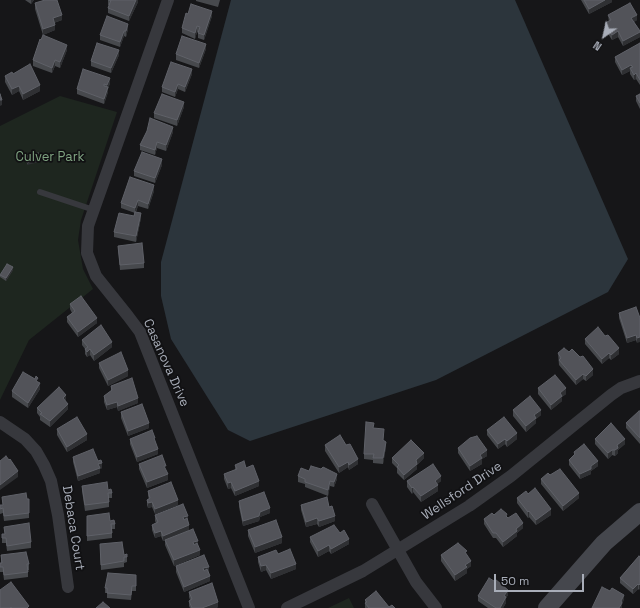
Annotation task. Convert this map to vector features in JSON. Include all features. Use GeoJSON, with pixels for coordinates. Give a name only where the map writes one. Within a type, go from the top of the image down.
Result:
{"type":"FeatureCollection","features":[{"type":"Feature","properties":{"kind":"main road"},"geometry":{"type":"LineString","coordinates":[[547,608],[604,543],[640,512]]}},
{"type":"Feature","properties":{"kind":"street","name":"Casanova Drive"},"geometry":{"type":"LineString","coordinates":[[168,0],[88,226],[86,239],[87,253],[91,266],[109,294],[140,332],[249,608]]}},
{"type":"Feature","properties":{"kind":"street","name":"Wellsford Drive"},"geometry":{"type":"LineString","coordinates":[[288,608],[363,571],[469,506],[611,395],[621,388],[640,381]]}},
{"type":"Feature","properties":{"kind":"street","name":"Debaca Court"},"geometry":{"type":"LineString","coordinates":[[0,422],[24,439],[36,451],[51,481],[58,515],[68,587]]}},
{"type":"Feature","properties":{"kind":"street"},"geometry":{"type":"LineString","coordinates":[[372,504],[416,582],[436,608]]}},
{"type":"Feature","properties":{"kind":"lane"},"geometry":{"type":"LineString","coordinates":[[40,192],[94,210]]}},
{"type":"Feature","properties":{"kind":"green space","name":"Culver Park"},"geometry":{"type":"Polygon","coordinates":[[[60,96],[117,112],[81,220],[78,240],[83,269],[93,289],[29,340],[0,400],[0,126],[60,96]]]}},
{"type":"Feature","properties":{"kind":"green space"},"geometry":{"type":"Polygon","coordinates":[[[349,598],[354,608],[328,608],[349,598]]]}},
{"type":"Feature","properties":{"kind":"shaded area"},"geometry":{"type":"Polygon","coordinates":[[[231,0],[515,0],[628,259],[608,292],[436,380],[250,441],[228,430],[171,339],[161,296],[161,262],[231,0]]]}},
{"type":"Feature","properties":{"kind":"building"},"geometry":{"type":"Polygon","coordinates":[[[45,0],[57,0],[62,15],[53,18],[55,25],[43,29],[35,3],[45,0]]]}},
{"type":"Feature","properties":{"kind":"building"},"geometry":{"type":"Polygon","coordinates":[[[111,0],[136,0],[129,16],[108,8],[111,0]]]}},
{"type":"Feature","properties":{"kind":"building"},"geometry":{"type":"Polygon","coordinates":[[[584,0],[605,0],[589,9],[584,0]]]}},
{"type":"Feature","properties":{"kind":"building"},"geometry":{"type":"Polygon","coordinates":[[[630,3],[637,15],[631,18],[640,32],[623,41],[618,31],[612,35],[605,23],[611,20],[608,15],[630,3]]]}},
{"type":"Feature","properties":{"kind":"building"},"geometry":{"type":"Polygon","coordinates":[[[191,4],[212,11],[204,35],[198,33],[200,27],[197,26],[195,33],[182,28],[186,13],[188,14],[191,4]]]}},
{"type":"Feature","properties":{"kind":"building"},"geometry":{"type":"Polygon","coordinates":[[[107,16],[128,24],[120,42],[100,35],[107,16]]]}},
{"type":"Feature","properties":{"kind":"building"},"geometry":{"type":"Polygon","coordinates":[[[43,35],[67,45],[60,62],[55,60],[52,68],[33,60],[40,39],[41,40],[43,35]]]}},
{"type":"Feature","properties":{"kind":"building"},"geometry":{"type":"Polygon","coordinates":[[[182,36],[206,44],[199,63],[176,54],[182,36]]]}},
{"type":"Feature","properties":{"kind":"building"},"geometry":{"type":"Polygon","coordinates":[[[97,43],[119,50],[111,68],[91,61],[97,43]]]}},
{"type":"Feature","properties":{"kind":"building"},"geometry":{"type":"Polygon","coordinates":[[[640,43],[640,80],[636,73],[634,75],[630,68],[633,67],[631,65],[622,70],[615,57],[640,43]]]}},
{"type":"Feature","properties":{"kind":"building"},"geometry":{"type":"Polygon","coordinates":[[[171,62],[192,69],[185,87],[178,84],[175,92],[162,87],[171,62]]]}},
{"type":"Feature","properties":{"kind":"building"},"geometry":{"type":"Polygon","coordinates":[[[30,64],[40,85],[23,94],[19,86],[12,89],[5,76],[12,72],[13,74],[30,64]]]}},
{"type":"Feature","properties":{"kind":"building"},"geometry":{"type":"Polygon","coordinates":[[[83,69],[110,78],[107,85],[104,84],[104,86],[108,87],[104,99],[77,89],[83,69]]]}},
{"type":"Feature","properties":{"kind":"building"},"geometry":{"type":"Polygon","coordinates":[[[162,94],[184,102],[177,120],[154,113],[162,94]]]}},
{"type":"Feature","properties":{"kind":"building"},"geometry":{"type":"Polygon","coordinates":[[[640,94],[640,103],[636,96],[640,94]]]}},
{"type":"Feature","properties":{"kind":"building"},"geometry":{"type":"Polygon","coordinates":[[[150,118],[173,127],[166,145],[157,142],[155,150],[140,145],[147,131],[150,118]]]}},
{"type":"Feature","properties":{"kind":"building"},"geometry":{"type":"Polygon","coordinates":[[[142,152],[162,159],[155,178],[134,171],[142,152]]]}},
{"type":"Feature","properties":{"kind":"building"},"geometry":{"type":"Polygon","coordinates":[[[38,153],[39,159],[27,163],[25,156],[38,153]]]}},
{"type":"Feature","properties":{"kind":"building"},"geometry":{"type":"Polygon","coordinates":[[[130,177],[154,185],[148,204],[138,200],[135,208],[121,203],[130,177]]]}},
{"type":"Feature","properties":{"kind":"building"},"geometry":{"type":"Polygon","coordinates":[[[135,212],[141,213],[136,236],[114,232],[119,213],[134,216],[135,212]]]}},
{"type":"Feature","properties":{"kind":"building"},"geometry":{"type":"Polygon","coordinates":[[[142,243],[144,263],[120,265],[118,246],[142,243]]]}},
{"type":"Feature","properties":{"kind":"building"},"geometry":{"type":"Polygon","coordinates":[[[7,264],[13,267],[6,278],[0,275],[7,264]]]}},
{"type":"Feature","properties":{"kind":"building"},"geometry":{"type":"Polygon","coordinates":[[[81,296],[97,318],[78,332],[67,317],[75,311],[70,304],[81,296]]]}},
{"type":"Feature","properties":{"kind":"building"},"geometry":{"type":"Polygon","coordinates":[[[636,307],[640,318],[640,337],[637,338],[636,335],[627,338],[619,313],[636,307]]]}},
{"type":"Feature","properties":{"kind":"building"},"geometry":{"type":"Polygon","coordinates":[[[101,325],[112,342],[94,355],[90,349],[87,352],[85,349],[88,347],[82,340],[101,325]]]}},
{"type":"Feature","properties":{"kind":"building"},"geometry":{"type":"Polygon","coordinates":[[[598,327],[605,336],[608,335],[619,348],[611,355],[609,353],[602,359],[585,339],[598,327]]]}},
{"type":"Feature","properties":{"kind":"building"},"geometry":{"type":"Polygon","coordinates":[[[564,348],[569,352],[572,349],[580,357],[583,356],[593,369],[586,376],[583,374],[576,380],[559,360],[561,358],[558,353],[564,348]]]}},
{"type":"Feature","properties":{"kind":"building"},"geometry":{"type":"Polygon","coordinates":[[[121,352],[128,370],[108,380],[99,363],[121,352]]]}},
{"type":"Feature","properties":{"kind":"building"},"geometry":{"type":"Polygon","coordinates":[[[23,372],[35,379],[36,376],[38,378],[36,381],[40,383],[28,403],[12,391],[23,372]]]}},
{"type":"Feature","properties":{"kind":"building"},"geometry":{"type":"Polygon","coordinates":[[[555,375],[566,388],[560,393],[562,396],[551,405],[538,388],[555,375]]]}},
{"type":"Feature","properties":{"kind":"building"},"geometry":{"type":"Polygon","coordinates":[[[132,378],[138,398],[118,406],[117,402],[107,405],[104,396],[112,390],[111,386],[132,378]]]}},
{"type":"Feature","properties":{"kind":"building"},"geometry":{"type":"Polygon","coordinates":[[[59,387],[66,395],[63,398],[68,404],[50,421],[40,414],[42,413],[37,408],[59,387]]]}},
{"type":"Feature","properties":{"kind":"building"},"geometry":{"type":"Polygon","coordinates":[[[530,396],[541,410],[534,415],[536,418],[526,426],[513,410],[530,396]]]}},
{"type":"Feature","properties":{"kind":"building"},"geometry":{"type":"Polygon","coordinates":[[[142,404],[149,423],[128,431],[121,412],[142,404]]]}},
{"type":"Feature","properties":{"kind":"building"},"geometry":{"type":"Polygon","coordinates":[[[640,411],[640,438],[626,423],[640,411]]]}},
{"type":"Feature","properties":{"kind":"building"},"geometry":{"type":"Polygon","coordinates":[[[77,417],[87,434],[67,447],[57,429],[77,417]]]}},
{"type":"Feature","properties":{"kind":"building"},"geometry":{"type":"Polygon","coordinates":[[[504,417],[517,433],[507,441],[505,439],[498,444],[487,430],[504,417]]]}},
{"type":"Feature","properties":{"kind":"building"},"geometry":{"type":"Polygon","coordinates":[[[366,422],[374,423],[373,428],[384,429],[383,440],[386,442],[383,458],[373,458],[374,454],[364,454],[366,422]]]}},
{"type":"Feature","properties":{"kind":"building"},"geometry":{"type":"Polygon","coordinates":[[[611,423],[625,439],[617,445],[618,448],[608,453],[595,439],[611,423]]]}},
{"type":"Feature","properties":{"kind":"building"},"geometry":{"type":"Polygon","coordinates":[[[152,430],[158,449],[137,457],[130,439],[152,430]]]}},
{"type":"Feature","properties":{"kind":"building"},"geometry":{"type":"Polygon","coordinates":[[[340,435],[346,445],[350,444],[358,459],[349,465],[348,462],[339,467],[325,445],[340,435]]]}},
{"type":"Feature","properties":{"kind":"building"},"geometry":{"type":"Polygon","coordinates":[[[477,436],[487,450],[480,455],[482,458],[470,466],[458,448],[470,438],[477,436]]]}},
{"type":"Feature","properties":{"kind":"building"},"geometry":{"type":"Polygon","coordinates":[[[411,440],[424,453],[416,460],[417,464],[404,475],[397,467],[399,465],[392,458],[411,440]]]}},
{"type":"Feature","properties":{"kind":"building"},"geometry":{"type":"Polygon","coordinates":[[[584,444],[598,461],[591,466],[591,469],[580,474],[569,460],[575,454],[574,452],[584,444]]]}},
{"type":"Feature","properties":{"kind":"building"},"geometry":{"type":"Polygon","coordinates":[[[93,449],[98,461],[101,460],[102,463],[98,464],[100,468],[78,476],[73,457],[93,449]]]}},
{"type":"Feature","properties":{"kind":"building"},"geometry":{"type":"Polygon","coordinates":[[[162,455],[166,466],[164,466],[168,474],[147,482],[139,464],[162,455]]]}},
{"type":"Feature","properties":{"kind":"building"},"geometry":{"type":"Polygon","coordinates":[[[6,456],[9,460],[10,459],[18,471],[0,485],[0,461],[6,456]]]}},
{"type":"Feature","properties":{"kind":"building"},"geometry":{"type":"Polygon","coordinates":[[[244,461],[246,468],[253,465],[259,481],[235,491],[231,482],[228,483],[224,474],[237,469],[235,465],[244,461]]]}},
{"type":"Feature","properties":{"kind":"building"},"geometry":{"type":"Polygon","coordinates":[[[433,464],[441,476],[435,481],[438,485],[421,496],[407,481],[433,464]]]}},
{"type":"Feature","properties":{"kind":"building"},"geometry":{"type":"Polygon","coordinates":[[[311,466],[321,469],[323,467],[337,474],[334,482],[330,481],[328,490],[305,482],[305,479],[298,476],[301,468],[309,471],[311,466]]]}},
{"type":"Feature","properties":{"kind":"building"},"geometry":{"type":"Polygon","coordinates":[[[560,469],[579,493],[563,506],[541,479],[548,473],[550,475],[560,469]]]}},
{"type":"Feature","properties":{"kind":"building"},"geometry":{"type":"Polygon","coordinates":[[[107,482],[108,490],[111,489],[112,493],[108,493],[109,502],[85,505],[82,486],[107,482]]]}},
{"type":"Feature","properties":{"kind":"building"},"geometry":{"type":"Polygon","coordinates":[[[171,482],[178,500],[155,509],[152,502],[148,503],[147,500],[150,498],[148,491],[171,482]]]}},
{"type":"Feature","properties":{"kind":"building"},"geometry":{"type":"Polygon","coordinates":[[[535,488],[551,509],[536,520],[517,498],[526,491],[528,494],[535,488]]]}},
{"type":"Feature","properties":{"kind":"building"},"geometry":{"type":"Polygon","coordinates":[[[264,492],[270,508],[260,512],[259,516],[243,521],[239,501],[264,492]]]}},
{"type":"Feature","properties":{"kind":"building"},"geometry":{"type":"Polygon","coordinates":[[[26,493],[27,499],[29,499],[29,513],[4,516],[3,508],[0,509],[0,505],[3,505],[2,497],[26,493]]]}},
{"type":"Feature","properties":{"kind":"building"},"geometry":{"type":"Polygon","coordinates":[[[327,497],[329,507],[332,506],[335,516],[319,521],[317,518],[306,522],[301,505],[327,497]]]}},
{"type":"Feature","properties":{"kind":"building"},"geometry":{"type":"Polygon","coordinates":[[[183,504],[188,516],[183,517],[184,520],[187,518],[189,525],[163,536],[161,531],[155,533],[152,525],[158,522],[155,515],[183,504]]]}},
{"type":"Feature","properties":{"kind":"building"},"geometry":{"type":"Polygon","coordinates":[[[501,509],[507,514],[506,516],[508,518],[516,513],[523,523],[516,529],[517,531],[503,542],[496,533],[493,533],[484,519],[492,513],[494,515],[501,509]]]}},
{"type":"Feature","properties":{"kind":"building"},"geometry":{"type":"Polygon","coordinates":[[[109,513],[110,521],[114,520],[115,524],[111,524],[112,533],[87,536],[87,516],[109,513]]]}},
{"type":"Feature","properties":{"kind":"building"},"geometry":{"type":"Polygon","coordinates":[[[276,520],[282,537],[255,547],[248,530],[276,520]]]}},
{"type":"Feature","properties":{"kind":"building"},"geometry":{"type":"Polygon","coordinates":[[[29,523],[31,542],[7,546],[6,538],[2,538],[2,534],[5,534],[4,527],[29,523]]]}},
{"type":"Feature","properties":{"kind":"building"},"geometry":{"type":"Polygon","coordinates":[[[334,525],[340,533],[344,530],[349,539],[331,549],[329,545],[318,551],[310,537],[334,525]]]}},
{"type":"Feature","properties":{"kind":"building"},"geometry":{"type":"Polygon","coordinates":[[[193,529],[198,541],[193,542],[194,545],[197,543],[200,550],[174,560],[165,540],[193,529]]]}},
{"type":"Feature","properties":{"kind":"building"},"geometry":{"type":"Polygon","coordinates":[[[122,542],[124,555],[127,554],[127,557],[124,557],[124,561],[101,565],[100,544],[122,542]]]}},
{"type":"Feature","properties":{"kind":"building"},"geometry":{"type":"Polygon","coordinates":[[[458,543],[467,551],[465,552],[471,561],[465,565],[467,567],[455,575],[441,555],[458,543]]]}},
{"type":"Feature","properties":{"kind":"building"},"geometry":{"type":"Polygon","coordinates":[[[290,549],[296,564],[271,573],[266,565],[261,566],[258,557],[276,550],[278,554],[290,549]]]}},
{"type":"Feature","properties":{"kind":"building"},"geometry":{"type":"Polygon","coordinates":[[[26,552],[29,564],[27,564],[28,572],[4,575],[3,567],[0,567],[0,563],[2,563],[1,555],[26,552]]]}},
{"type":"Feature","properties":{"kind":"building"},"geometry":{"type":"Polygon","coordinates":[[[204,555],[209,567],[203,568],[204,571],[207,569],[210,576],[184,587],[176,566],[204,555]]]}},
{"type":"Feature","properties":{"kind":"building"},"geometry":{"type":"Polygon","coordinates":[[[639,556],[640,584],[633,589],[620,578],[639,556]]]}},
{"type":"Feature","properties":{"kind":"building"},"geometry":{"type":"Polygon","coordinates":[[[108,573],[136,575],[136,586],[132,586],[131,595],[107,593],[107,588],[105,588],[108,573]]]}},
{"type":"Feature","properties":{"kind":"building"},"geometry":{"type":"Polygon","coordinates":[[[489,578],[494,581],[495,579],[508,590],[504,596],[506,597],[500,608],[496,608],[478,596],[489,578]]]}},
{"type":"Feature","properties":{"kind":"building"},"geometry":{"type":"Polygon","coordinates":[[[11,582],[29,606],[27,608],[0,608],[0,590],[11,582]]]}},
{"type":"Feature","properties":{"kind":"building"},"geometry":{"type":"Polygon","coordinates":[[[212,583],[218,602],[202,608],[192,608],[189,601],[192,599],[189,592],[212,583]]]}},
{"type":"Feature","properties":{"kind":"building"},"geometry":{"type":"Polygon","coordinates":[[[602,587],[610,591],[612,588],[624,595],[619,608],[592,608],[602,587]]]}},
{"type":"Feature","properties":{"kind":"building"},"geometry":{"type":"Polygon","coordinates":[[[376,591],[389,607],[392,605],[395,608],[369,608],[365,603],[367,602],[365,600],[376,591]]]}},
{"type":"Feature","properties":{"kind":"building"},"geometry":{"type":"Polygon","coordinates":[[[103,602],[110,608],[96,608],[103,602]]]}}]}
